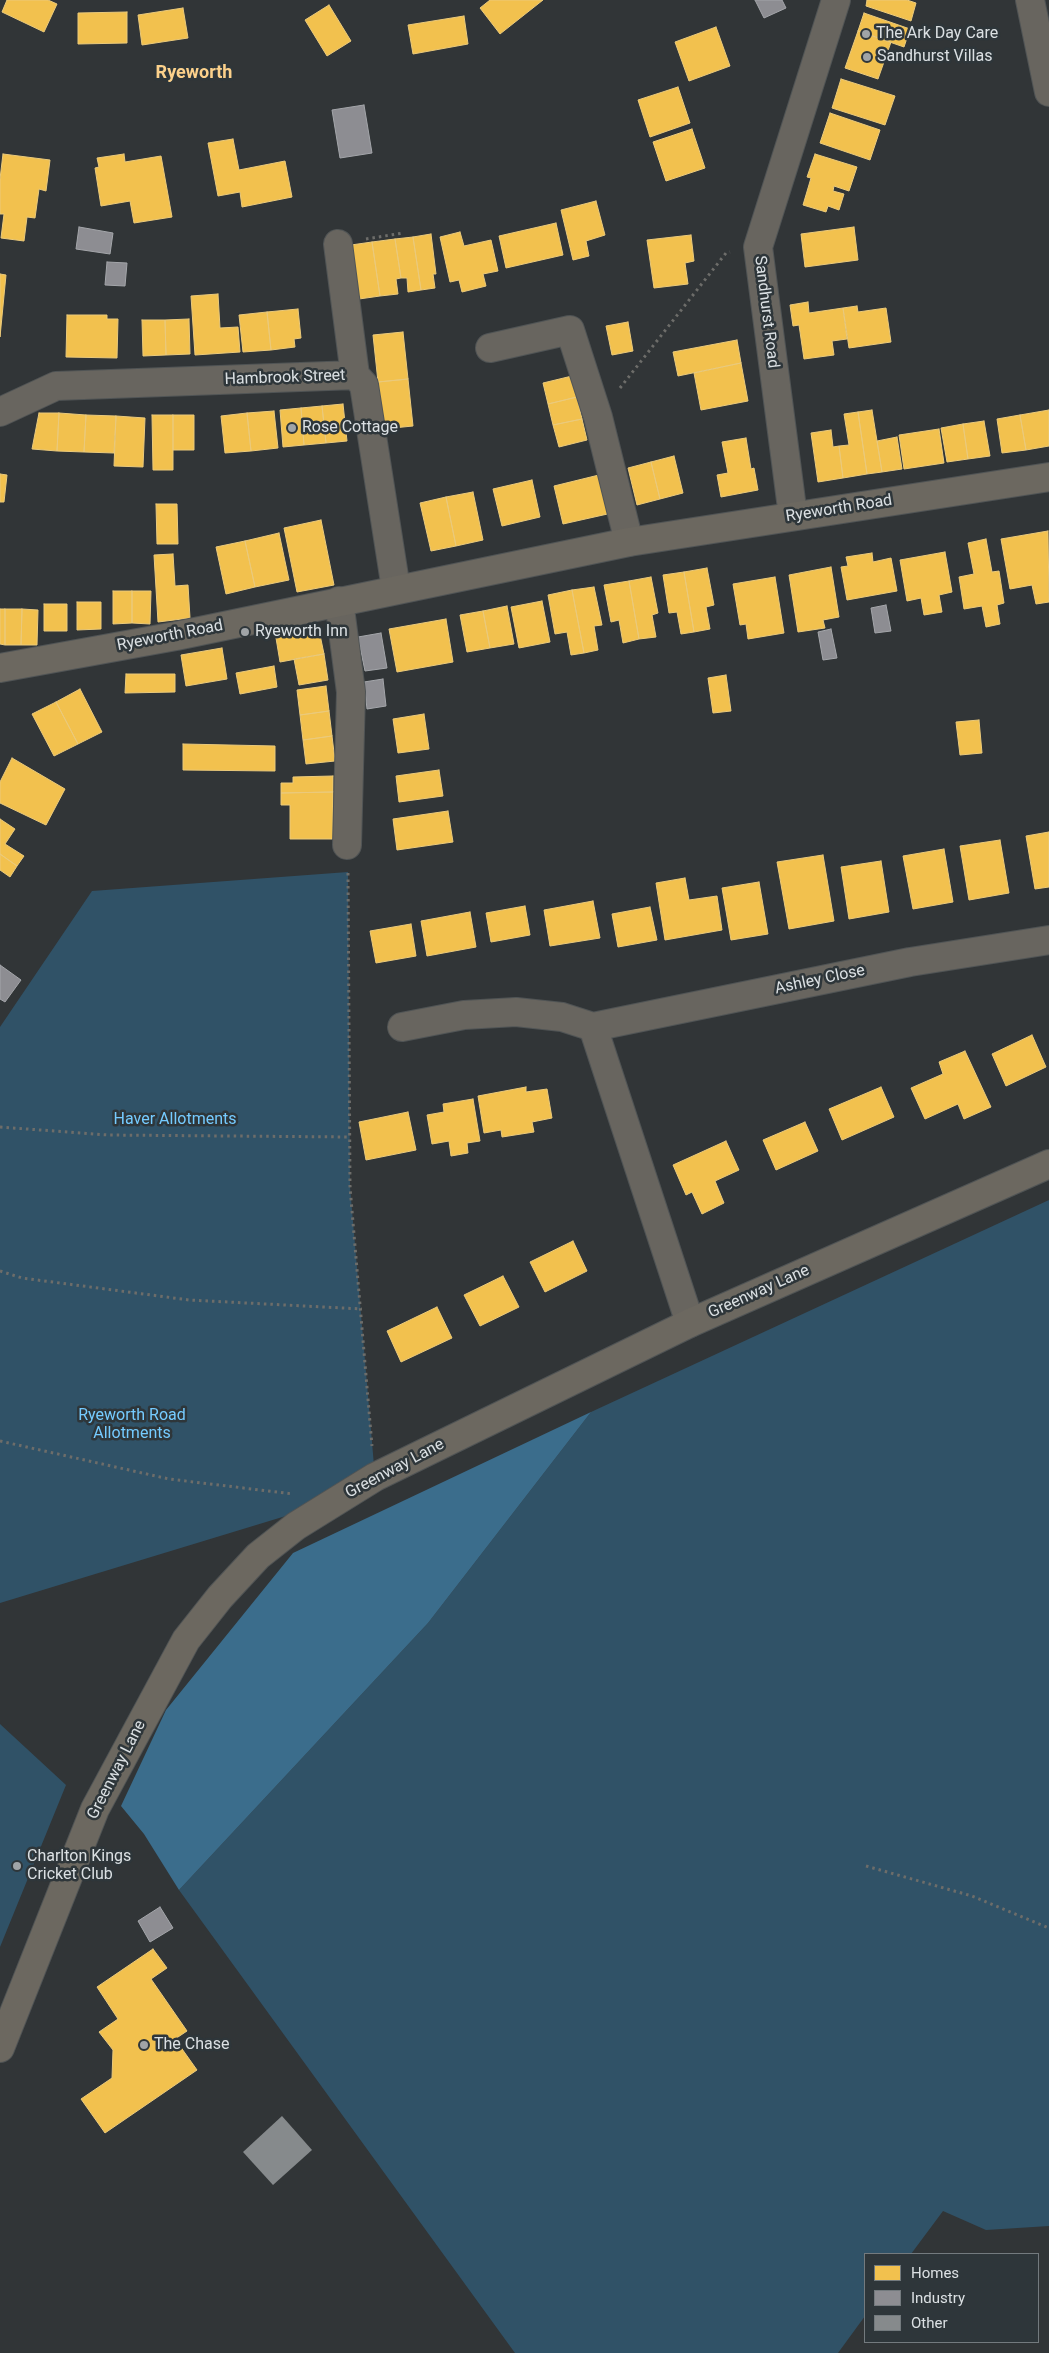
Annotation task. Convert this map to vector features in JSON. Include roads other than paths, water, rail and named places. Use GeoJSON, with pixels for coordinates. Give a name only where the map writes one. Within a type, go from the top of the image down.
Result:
{"type":"FeatureCollection","features":[{"type":"Feature","properties":{"kind":"street","name":"Sandhurst Road"},"geometry":{"type":"LineString","coordinates":[[793,516],[758,247],[836,0]]}},
{"type":"Feature","properties":{"kind":"street"},"geometry":{"type":"LineString","coordinates":[[1030,0],[1049,92]]}},
{"type":"Feature","properties":{"kind":"street"},"geometry":{"type":"LineString","coordinates":[[338,244],[355,375]]}},
{"type":"Feature","properties":{"kind":"street"},"geometry":{"type":"LineString","coordinates":[[490,348],[570,330],[598,416],[629,542]]}},
{"type":"Feature","properties":{"kind":"street","name":"Hambrook Street"},"geometry":{"type":"LineString","coordinates":[[0,412],[56,386],[355,375],[364,385],[396,589]]}},
{"type":"Feature","properties":{"kind":"street","name":"Ryeworth Road"},"geometry":{"type":"LineString","coordinates":[[0,668],[176,636],[629,542],[1049,477]]}},
{"type":"Feature","properties":{"kind":"street"},"geometry":{"type":"LineString","coordinates":[[339,601],[351,692],[347,845]]}},
{"type":"Feature","properties":{"kind":"street","name":"Ashley Close"},"geometry":{"type":"LineString","coordinates":[[402,1027],[464,1015],[516,1012],[562,1017],[593,1027],[910,962],[1049,940]]}},
{"type":"Feature","properties":{"kind":"street"},"geometry":{"type":"LineString","coordinates":[[593,1027],[690,1323]]}},
{"type":"Feature","properties":{"kind":"street","name":"Greenway Lane"},"geometry":{"type":"LineString","coordinates":[[0,2048],[94,1809],[186,1640],[220,1597],[258,1556],[296,1526],[335,1500],[375,1477],[690,1323],[1049,1164]]}},
{"type":"Feature","properties":{"kind":"place","name":"The Ark Day Care"},"geometry":{"type":"Point","coordinates":[866,34]}},
{"type":"Feature","properties":{"kind":"place","name":"Sandhurst Villas"},"geometry":{"type":"Point","coordinates":[867,57]}},
{"type":"Feature","properties":{"kind":"place","name":"Rose Cottage"},"geometry":{"type":"Point","coordinates":[292,428]}},
{"type":"Feature","properties":{"kind":"place","name":"Ryeworth Inn"},"geometry":{"type":"Point","coordinates":[245,632]}},
{"type":"Feature","properties":{"kind":"place","name":"Charlton Kings Cricket Club"},"geometry":{"type":"Point","coordinates":[17,1866]}},
{"type":"Feature","properties":{"kind":"place","name":"The Chase"},"geometry":{"type":"Point","coordinates":[144,2045]}},
{"type":"Feature","properties":{"kind":"district","name":"Ryeworth"},"geometry":{"type":"Point","coordinates":[194,73]}},
{"type":"Feature","properties":{"kind":"park label","name":"Haver Allotments"},"geometry":{"type":"Point","coordinates":[175,1120]}},
{"type":"Feature","properties":{"kind":"park label","name":"Ryeworth Road Allotments"},"geometry":{"type":"Point","coordinates":[132,1425]}}]}
